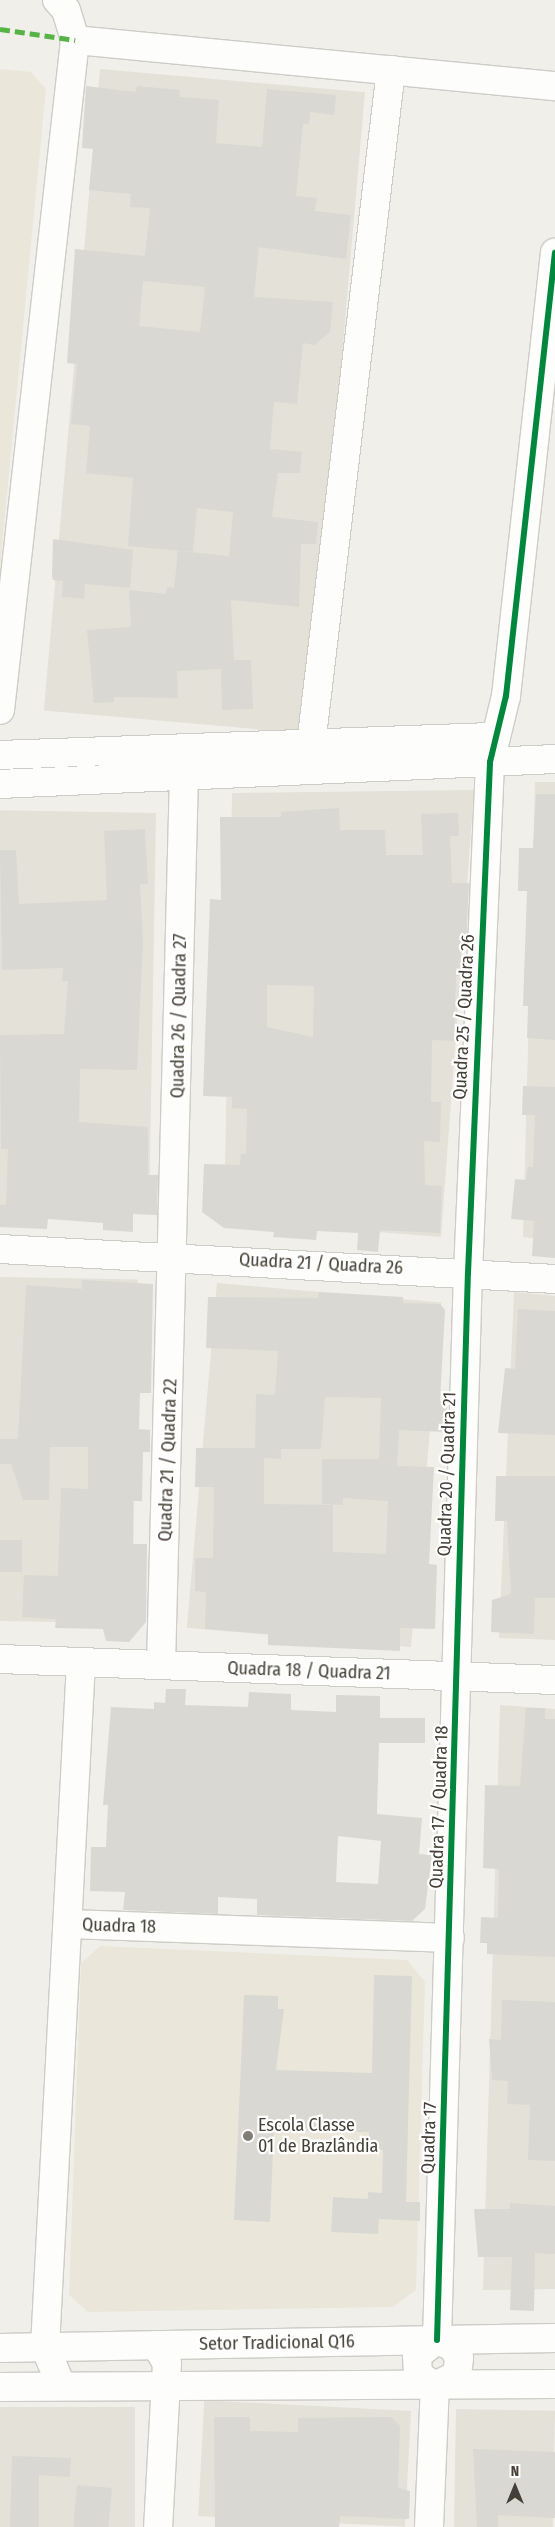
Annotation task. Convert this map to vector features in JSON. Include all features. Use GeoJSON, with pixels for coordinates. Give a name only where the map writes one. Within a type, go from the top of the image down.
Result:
{"type":"FeatureCollection","features":[{"type":"Feature","properties":{"kind":"street"},"geometry":{"type":"LineString","coordinates":[[0,710],[75,40],[66,10],[57,0]]}},
{"type":"Feature","properties":{"kind":"street"},"geometry":{"type":"LineString","coordinates":[[75,40],[555,86]]}},
{"type":"Feature","properties":{"kind":"street"},"geometry":{"type":"LineString","coordinates":[[308,770],[391,70]]}},
{"type":"Feature","properties":{"kind":"street","name":"Quadra 25 / Quadra 26"},"geometry":{"type":"LineString","coordinates":[[468,1273],[493,749],[506,696],[555,253]]}},
{"type":"Feature","properties":{"kind":"street"},"geometry":{"type":"LineString","coordinates":[[0,755],[174,750],[311,741],[493,749],[555,759]]}},
{"type":"Feature","properties":{"kind":"street"},"geometry":{"type":"LineString","coordinates":[[0,784],[308,770],[493,749]]}},
{"type":"Feature","properties":{"kind":"street"},"geometry":{"type":"LineString","coordinates":[[174,750],[184,775]]}},
{"type":"Feature","properties":{"kind":"street","name":"Quadra 26 / Quadra 27"},"geometry":{"type":"LineString","coordinates":[[174,1256],[184,775]]}},
{"type":"Feature","properties":{"kind":"street","name":"Quadra 21 / Quadra 26"},"geometry":{"type":"LineString","coordinates":[[0,1249],[174,1256],[555,1279]]}},
{"type":"Feature","properties":{"kind":"street","name":"Quadra 21 / Quadra 22"},"geometry":{"type":"LineString","coordinates":[[161,1665],[174,1256]]}},
{"type":"Feature","properties":{"kind":"street","name":"Quadra 20 / Quadra 21"},"geometry":{"type":"LineString","coordinates":[[457,1676],[468,1273]]}},
{"type":"Feature","properties":{"kind":"street"},"geometry":{"type":"LineString","coordinates":[[0,1659],[161,1665]]}},
{"type":"Feature","properties":{"kind":"street","name":"Quadra 18"},"geometry":{"type":"LineString","coordinates":[[81,1662],[70,1924],[450,1938]]}},
{"type":"Feature","properties":{"kind":"street","name":"Quadra 18 / Quadra 21"},"geometry":{"type":"LineString","coordinates":[[161,1665],[555,1680]]}},
{"type":"Feature","properties":{"kind":"street","name":"Quadra 17 / Quadra 18"},"geometry":{"type":"LineString","coordinates":[[450,1938],[457,1676]]}},
{"type":"Feature","properties":{"kind":"street"},"geometry":{"type":"LineString","coordinates":[[61,2386],[45,2348],[70,1924]]}},
{"type":"Feature","properties":{"kind":"street","name":"Quadra 17"},"geometry":{"type":"LineString","coordinates":[[437,2340],[450,1938]]}},
{"type":"Feature","properties":{"kind":"street","name":"Setor Tradicional Q16"},"geometry":{"type":"LineString","coordinates":[[0,2348],[555,2338]]}},
{"type":"Feature","properties":{"kind":"street"},"geometry":{"type":"LineString","coordinates":[[435,2386],[457,2375],[459,2358],[453,2348],[437,2340]]}},
{"type":"Feature","properties":{"kind":"street"},"geometry":{"type":"LineString","coordinates":[[156,2346],[167,2363],[158,2527]]}},
{"type":"Feature","properties":{"kind":"street"},"geometry":{"type":"LineString","coordinates":[[0,2387],[555,2384]]}},
{"type":"Feature","properties":{"kind":"street"},"geometry":{"type":"LineString","coordinates":[[429,2527],[435,2386]]}},
{"type":"Feature","properties":{"kind":"shaded area"},"geometry":{"type":"Polygon","coordinates":[[[0,69],[31,72],[46,89],[0,567],[0,69]]]}},
{"type":"Feature","properties":{"kind":"shaded area"},"geometry":{"type":"Polygon","coordinates":[[[100,69],[365,92],[309,734],[44,711],[100,69]]]}},
{"type":"Feature","properties":{"kind":"shaded area"},"geometry":{"type":"Polygon","coordinates":[[[535,782],[555,782],[555,1241],[523,1237],[535,782]]]}},
{"type":"Feature","properties":{"kind":"shaded area"},"geometry":{"type":"Polygon","coordinates":[[[474,790],[441,1237],[224,1220],[232,793],[474,790]]]}},
{"type":"Feature","properties":{"kind":"shaded area"},"geometry":{"type":"Polygon","coordinates":[[[0,810],[156,813],[149,1214],[0,1211],[0,810]]]}},
{"type":"Feature","properties":{"kind":"shaded area"},"geometry":{"type":"Polygon","coordinates":[[[0,1277],[138,1279],[132,1623],[0,1621],[0,1277]]]}},
{"type":"Feature","properties":{"kind":"shaded area"},"geometry":{"type":"Polygon","coordinates":[[[217,1283],[441,1303],[411,1647],[187,1628],[217,1283]]]}},
{"type":"Feature","properties":{"kind":"shaded area"},"geometry":{"type":"Polygon","coordinates":[[[514,1292],[555,1296],[555,1640],[499,1638],[514,1292]]]}},
{"type":"Feature","properties":{"kind":"shaded area"},"geometry":{"type":"Polygon","coordinates":[[[500,1705],[555,1709],[555,2289],[483,2290],[500,1705]]]}},
{"type":"Feature","properties":{"kind":"shaded area","name":"Escola Classe 01 de Brazlândia"},"geometry":{"type":"Polygon","coordinates":[[[100,1946],[407,1960],[425,1982],[416,2290],[393,2307],[88,2312],[69,2295],[81,1963],[100,1946]]]}},
{"type":"Feature","properties":{"kind":"shaded area"},"geometry":{"type":"Polygon","coordinates":[[[204,2400],[411,2411],[405,2527],[198,2516],[204,2400]]]}},
{"type":"Feature","properties":{"kind":"shaded area"},"geometry":{"type":"Polygon","coordinates":[[[0,2407],[135,2407],[135,2527],[0,2527],[0,2407]]]}},
{"type":"Feature","properties":{"kind":"shaded area"},"geometry":{"type":"Polygon","coordinates":[[[456,2409],[555,2411],[553,2527],[454,2527],[456,2409]]]}},
{"type":"Feature","properties":{"kind":"building"},"geometry":{"type":"Polygon","coordinates":[[[86,86],[136,92],[137,86],[180,90],[179,97],[219,100],[216,143],[262,147],[267,89],[336,95],[334,115],[310,112],[309,124],[303,124],[296,196],[317,198],[315,211],[351,215],[346,259],[259,247],[254,297],[333,302],[330,332],[314,345],[303,343],[297,404],[274,402],[270,449],[302,452],[300,473],[278,473],[272,517],[318,522],[316,544],[301,544],[299,607],[231,600],[234,660],[251,660],[253,709],[222,710],[221,669],[177,671],[178,698],[114,697],[114,702],[94,703],[87,630],[131,627],[129,590],[166,594],[167,587],[174,588],[178,551],[229,556],[233,512],[197,508],[193,552],[128,546],[133,478],[86,473],[90,426],[71,424],[77,364],[67,363],[75,249],[145,256],[150,208],[130,207],[131,194],[89,190],[93,149],[82,148],[86,86]],[[143,281],[139,326],[200,332],[205,287],[143,281]]]}},
{"type":"Feature","properties":{"kind":"building"},"geometry":{"type":"Polygon","coordinates":[[[53,539],[133,550],[130,588],[85,584],[84,599],[62,597],[63,581],[53,580],[52,576],[53,539]]]}},
{"type":"Feature","properties":{"kind":"building"},"geometry":{"type":"Polygon","coordinates":[[[536,794],[555,794],[555,1040],[527,1038],[528,1006],[523,1006],[527,891],[518,891],[519,848],[533,848],[536,794]]]}},
{"type":"Feature","properties":{"kind":"building"},"geometry":{"type":"Polygon","coordinates":[[[339,808],[340,830],[385,830],[386,855],[423,855],[421,814],[458,813],[459,836],[450,836],[452,883],[469,883],[466,949],[461,949],[460,976],[456,976],[454,1041],[432,1040],[431,1102],[441,1102],[440,1142],[424,1141],[425,1185],[442,1186],[440,1233],[380,1230],[378,1252],[357,1250],[358,1233],[317,1231],[316,1240],[273,1237],[274,1232],[224,1228],[202,1212],[204,1164],[240,1165],[241,1154],[246,1154],[247,1109],[232,1108],[232,1097],[203,1096],[210,899],[221,900],[220,817],[281,817],[281,812],[339,808]],[[267,985],[267,1027],[313,1037],[314,986],[267,985]]]}},
{"type":"Feature","properties":{"kind":"building"},"geometry":{"type":"Polygon","coordinates":[[[145,829],[148,884],[140,884],[143,942],[137,1070],[80,1069],[79,1122],[148,1127],[148,1175],[158,1175],[157,1215],[133,1214],[133,1232],[103,1230],[103,1223],[48,1219],[47,1229],[0,1227],[0,1205],[6,1205],[8,1149],[1,1149],[0,1035],[64,1034],[68,981],[62,981],[63,968],[2,970],[0,850],[16,850],[19,904],[107,900],[104,831],[145,829]]]}},
{"type":"Feature","properties":{"kind":"building"},"geometry":{"type":"Polygon","coordinates":[[[523,1086],[555,1087],[555,1258],[532,1256],[534,1221],[511,1219],[515,1179],[526,1180],[528,1167],[533,1167],[535,1115],[522,1115],[523,1086]]]}},
{"type":"Feature","properties":{"kind":"building"},"geometry":{"type":"Polygon","coordinates":[[[82,1280],[153,1284],[151,1393],[140,1393],[139,1429],[150,1430],[150,1452],[143,1452],[142,1501],[133,1501],[133,1544],[147,1544],[146,1622],[129,1642],[106,1641],[103,1629],[55,1628],[56,1619],[22,1617],[24,1575],[58,1576],[61,1488],[88,1489],[88,1447],[50,1447],[49,1500],[23,1500],[11,1464],[0,1464],[0,1439],[18,1439],[26,1285],[82,1289],[82,1280]]]}},
{"type":"Feature","properties":{"kind":"building"},"geometry":{"type":"Polygon","coordinates":[[[319,1292],[403,1297],[403,1303],[440,1304],[445,1310],[440,1401],[447,1401],[446,1432],[399,1430],[397,1466],[434,1467],[429,1564],[437,1565],[435,1629],[400,1628],[400,1651],[268,1645],[268,1634],[205,1629],[206,1592],[195,1591],[195,1558],[213,1558],[214,1487],[195,1487],[196,1448],[255,1448],[256,1394],[275,1395],[278,1351],[206,1348],[208,1297],[318,1298],[319,1292]],[[325,1397],[321,1449],[281,1449],[281,1459],[264,1458],[264,1504],[333,1505],[333,1552],[386,1554],[388,1501],[343,1498],[343,1505],[322,1504],[322,1459],[379,1459],[381,1398],[325,1397]]]}},
{"type":"Feature","properties":{"kind":"building"},"geometry":{"type":"Polygon","coordinates":[[[518,1309],[555,1311],[555,1435],[498,1433],[505,1368],[515,1369],[518,1309]]]}},
{"type":"Feature","properties":{"kind":"building"},"geometry":{"type":"Polygon","coordinates":[[[496,1476],[555,1476],[555,1598],[535,1598],[534,1634],[491,1632],[492,1600],[511,1594],[507,1521],[495,1521],[496,1476]]]}},
{"type":"Feature","properties":{"kind":"building"},"geometry":{"type":"Polygon","coordinates":[[[0,1540],[22,1540],[22,1572],[0,1572],[0,1540]]]}},
{"type":"Feature","properties":{"kind":"building"},"geometry":{"type":"Polygon","coordinates":[[[166,1689],[186,1689],[185,1705],[248,1707],[249,1692],[291,1694],[291,1710],[336,1712],[336,1695],[380,1696],[380,1718],[425,1718],[425,1743],[379,1743],[377,1814],[422,1818],[419,1854],[432,1855],[425,1909],[412,1921],[257,1915],[257,1899],[218,1897],[218,1914],[123,1910],[125,1892],[90,1891],[91,1847],[106,1847],[108,1805],[103,1805],[111,1707],[154,1709],[154,1702],[165,1703],[166,1689]],[[338,1836],[336,1882],[378,1884],[381,1841],[338,1836]]]}},
{"type":"Feature","properties":{"kind":"building"},"geometry":{"type":"Polygon","coordinates":[[[526,1708],[545,1708],[545,1719],[555,1719],[555,1957],[487,1954],[487,1943],[480,1943],[481,1917],[498,1918],[499,1869],[483,1868],[485,1785],[520,1786],[526,1708]]]}},
{"type":"Feature","properties":{"kind":"building"},"geometry":{"type":"Polygon","coordinates":[[[374,1975],[412,1976],[406,2202],[420,2202],[420,2221],[379,2219],[378,2234],[331,2232],[333,2197],[368,2199],[368,2192],[382,2193],[383,2150],[369,2150],[369,2132],[274,2130],[270,2222],[234,2220],[244,1995],[278,1996],[278,2009],[284,2009],[276,2070],[372,2073],[374,1975]]]}},
{"type":"Feature","properties":{"kind":"building"},"geometry":{"type":"Polygon","coordinates":[[[502,2000],[555,2002],[555,2161],[528,2160],[530,2105],[507,2104],[508,2081],[492,2080],[489,2039],[501,2040],[502,2000]]]}},
{"type":"Feature","properties":{"kind":"building"},"geometry":{"type":"Polygon","coordinates":[[[510,2203],[555,2206],[555,2254],[535,2253],[534,2311],[510,2310],[512,2257],[478,2257],[474,2209],[510,2209],[510,2203]]]}},
{"type":"Feature","properties":{"kind":"building"},"geometry":{"type":"Polygon","coordinates":[[[214,2417],[250,2417],[250,2431],[298,2432],[298,2418],[391,2417],[400,2426],[398,2488],[410,2491],[409,2519],[340,2516],[339,2527],[215,2527],[214,2417]]]}},
{"type":"Feature","properties":{"kind":"building"},"geometry":{"type":"Polygon","coordinates":[[[473,2449],[555,2452],[555,2518],[498,2515],[498,2527],[477,2527],[473,2449]]]}},
{"type":"Feature","properties":{"kind":"building"},"geometry":{"type":"Polygon","coordinates":[[[12,2456],[71,2458],[70,2477],[39,2475],[39,2527],[10,2527],[12,2456]]]}},
{"type":"Feature","properties":{"kind":"building"},"geometry":{"type":"Polygon","coordinates":[[[77,2485],[112,2488],[108,2527],[73,2527],[77,2485]]]}},
{"type":"Feature","properties":{"kind":"marked path"},"geometry":{"type":"LineString","coordinates":[[0,29],[75,40]]}},
{"type":"Feature","properties":{"kind":"cycle path"},"geometry":{"type":"LineString","coordinates":[[437,2340],[468,1273],[490,762],[506,696],[555,253]]}},
{"type":"Feature","properties":{"kind":"place","name":"Escola Classe 01 de Brazlândia"},"geometry":{"type":"Point","coordinates":[248,2136]}}]}
